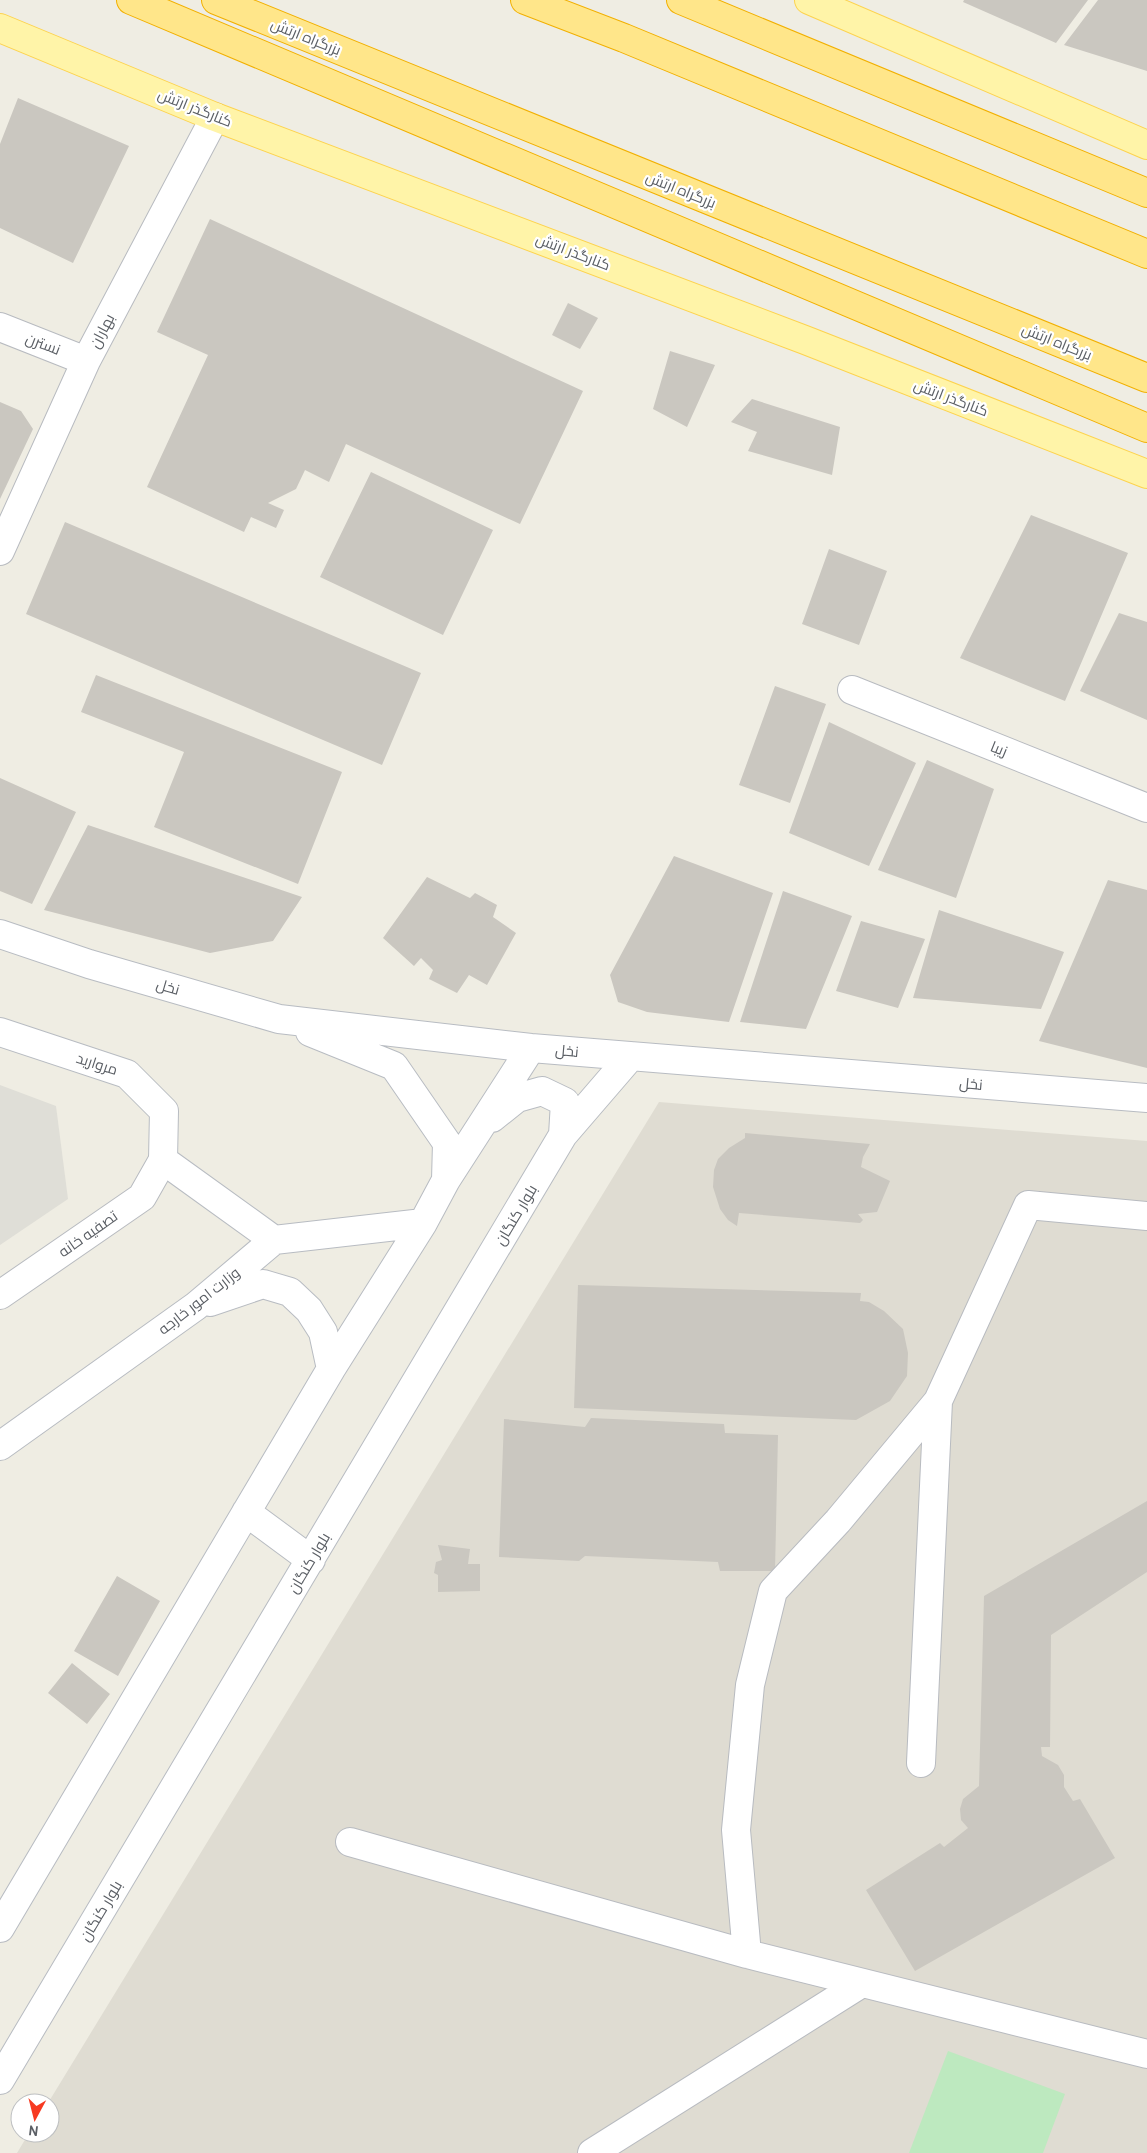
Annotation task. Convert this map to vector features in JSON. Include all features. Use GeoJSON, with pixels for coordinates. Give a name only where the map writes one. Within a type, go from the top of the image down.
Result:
{"type":"FeatureCollection","features":[{"type":"Feature","properties":{"kind":"highway"},"geometry":{"type":"LineString","coordinates":[[131,0],[1147,428]]}},
{"type":"Feature","properties":{"kind":"highway","name":"بزرگراه ارتش"},"geometry":{"type":"LineString","coordinates":[[216,0],[1147,378]]}},
{"type":"Feature","properties":{"kind":"highway"},"geometry":{"type":"LineString","coordinates":[[526,0],[624,38],[1147,254]]}},
{"type":"Feature","properties":{"kind":"highway"},"geometry":{"type":"LineString","coordinates":[[681,0],[1147,193]]}},
{"type":"Feature","properties":{"kind":"main road"},"geometry":{"type":"LineString","coordinates":[[809,0],[1146,142]]}},
{"type":"Feature","properties":{"kind":"main road","name":"کنارگذر ارتش"},"geometry":{"type":"LineString","coordinates":[[0,28],[215,116],[805,340],[1147,474]]}},
{"type":"Feature","properties":{"kind":"main road","name":"بهاران"},"geometry":{"type":"LineString","coordinates":[[0,550],[86,361],[215,116]]}},
{"type":"Feature","properties":{"kind":"main road","name":"نسترن"},"geometry":{"type":"LineString","coordinates":[[0,327],[86,361]]}},
{"type":"Feature","properties":{"kind":"main road","name":"زیبا"},"geometry":{"type":"LineString","coordinates":[[852,690],[1147,808]]}},
{"type":"Feature","properties":{"kind":"main road","name":"نخل"},"geometry":{"type":"LineString","coordinates":[[0,934],[89,964],[279,1019],[531,1048],[1147,1098]]}},
{"type":"Feature","properties":{"kind":"main road"},"geometry":{"type":"LineString","coordinates":[[279,1019],[394,1066],[447,1143],[446,1180]]}},
{"type":"Feature","properties":{"kind":"main road","name":"مروارید"},"geometry":{"type":"LineString","coordinates":[[0,1032],[127,1074],[164,1111],[163,1160]]}},
{"type":"Feature","properties":{"kind":"main road"},"geometry":{"type":"LineString","coordinates":[[0,1928],[331,1369],[423,1223],[446,1180],[531,1048]]}},
{"type":"Feature","properties":{"kind":"main road","name":"بلوار کنگان"},"geometry":{"type":"LineString","coordinates":[[0,2080],[563,1135],[631,1056]]}},
{"type":"Feature","properties":{"kind":"main road"},"geometry":{"type":"LineString","coordinates":[[480,1128],[517,1098],[542,1091],[565,1102],[563,1135]]}},
{"type":"Feature","properties":{"kind":"main road"},"geometry":{"type":"LineString","coordinates":[[163,1160],[274,1240],[423,1223]]}},
{"type":"Feature","properties":{"kind":"main road","name":"تصفیه خانه"},"geometry":{"type":"LineString","coordinates":[[0,1295],[142,1197],[163,1160]]}},
{"type":"Feature","properties":{"kind":"main road"},"geometry":{"type":"LineString","coordinates":[[747,1954],[736,1830],[750,1685],[773,1591],[838,1521],[938,1401],[1028,1205],[1147,1216]]}},
{"type":"Feature","properties":{"kind":"main road","name":"وزارت امور خارجه"},"geometry":{"type":"LineString","coordinates":[[0,1446],[196,1306],[274,1240]]}},
{"type":"Feature","properties":{"kind":"main road"},"geometry":{"type":"LineString","coordinates":[[196,1306],[263,1284],[290,1292],[309,1310],[323,1332],[331,1369]]}},
{"type":"Feature","properties":{"kind":"main road"},"geometry":{"type":"LineString","coordinates":[[921,1763],[938,1401]]}},
{"type":"Feature","properties":{"kind":"main road"},"geometry":{"type":"LineString","coordinates":[[246,1512],[311,1560]]}},
{"type":"Feature","properties":{"kind":"main road"},"geometry":{"type":"LineString","coordinates":[[350,1842],[747,1954],[1147,2054]]}},
{"type":"Feature","properties":{"kind":"main road"},"geometry":{"type":"LineString","coordinates":[[592,2153],[862,1983]]}},
{"type":"Feature","properties":{"kind":"shaded area"},"geometry":{"type":"Polygon","coordinates":[[[0,1085],[56,1106],[68,1199],[0,1245],[0,1085]]]}},
{"type":"Feature","properties":{"kind":"shaded area"},"geometry":{"type":"Polygon","coordinates":[[[659,1102],[1147,1141],[1147,2153],[17,2153],[23,2143],[60,2143],[60,2093],[54,2093],[659,1102]]]}},
{"type":"Feature","properties":{"kind":"green space"},"geometry":{"type":"Polygon","coordinates":[[[948,2051],[1065,2094],[1043,2153],[909,2153],[948,2051]]]}},
{"type":"Feature","properties":{"kind":"building"},"geometry":{"type":"Polygon","coordinates":[[[964,0],[1088,0],[1056,43],[963,2],[964,0]]]}},
{"type":"Feature","properties":{"kind":"building"},"geometry":{"type":"Polygon","coordinates":[[[1098,0],[1147,0],[1147,71],[1064,45],[1098,0]]]}},
{"type":"Feature","properties":{"kind":"building"},"geometry":{"type":"Polygon","coordinates":[[[18,98],[129,146],[73,263],[0,228],[0,144],[18,98]]]}},
{"type":"Feature","properties":{"kind":"building"},"geometry":{"type":"Polygon","coordinates":[[[210,219],[583,391],[520,524],[346,444],[329,482],[305,470],[296,489],[268,503],[284,510],[276,528],[251,517],[244,532],[147,487],[208,355],[157,332],[210,219]]]}},
{"type":"Feature","properties":{"kind":"building"},"geometry":{"type":"Polygon","coordinates":[[[568,303],[598,318],[580,349],[552,335],[568,303]]]}},
{"type":"Feature","properties":{"kind":"building"},"geometry":{"type":"Polygon","coordinates":[[[670,351],[715,365],[687,427],[653,409],[670,351]]]}},
{"type":"Feature","properties":{"kind":"building"},"geometry":{"type":"Polygon","coordinates":[[[752,399],[840,427],[832,475],[748,451],[757,432],[731,422],[752,399]]]}},
{"type":"Feature","properties":{"kind":"building"},"geometry":{"type":"Polygon","coordinates":[[[0,402],[21,411],[33,429],[0,499],[0,402]]]}},
{"type":"Feature","properties":{"kind":"building"},"geometry":{"type":"Polygon","coordinates":[[[371,472],[493,530],[443,635],[320,577],[371,472]]]}},
{"type":"Feature","properties":{"kind":"building"},"geometry":{"type":"Polygon","coordinates":[[[1031,515],[1128,553],[1065,701],[960,658],[1031,515]]]}},
{"type":"Feature","properties":{"kind":"building"},"geometry":{"type":"Polygon","coordinates":[[[65,522],[421,673],[382,765],[26,614],[65,522]]]}},
{"type":"Feature","properties":{"kind":"building"},"geometry":{"type":"Polygon","coordinates":[[[829,549],[887,571],[859,645],[802,624],[829,549]]]}},
{"type":"Feature","properties":{"kind":"building"},"geometry":{"type":"Polygon","coordinates":[[[1119,613],[1147,622],[1147,720],[1080,691],[1119,613]]]}},
{"type":"Feature","properties":{"kind":"building"},"geometry":{"type":"Polygon","coordinates":[[[96,675],[342,772],[298,884],[154,827],[184,752],[81,712],[96,675]]]}},
{"type":"Feature","properties":{"kind":"building"},"geometry":{"type":"Polygon","coordinates":[[[775,686],[826,704],[790,803],[739,785],[775,686]]]}},
{"type":"Feature","properties":{"kind":"building"},"geometry":{"type":"Polygon","coordinates":[[[829,722],[916,763],[869,866],[789,833],[829,722]]]}},
{"type":"Feature","properties":{"kind":"building"},"geometry":{"type":"Polygon","coordinates":[[[927,760],[994,789],[956,898],[878,870],[927,760]]]}},
{"type":"Feature","properties":{"kind":"building"},"geometry":{"type":"Polygon","coordinates":[[[0,778],[76,812],[32,904],[0,891],[0,778]]]}},
{"type":"Feature","properties":{"kind":"building"},"geometry":{"type":"Polygon","coordinates":[[[88,825],[302,897],[273,941],[210,953],[44,910],[88,825]]]}},
{"type":"Feature","properties":{"kind":"building"},"geometry":{"type":"Polygon","coordinates":[[[674,856],[773,893],[729,1022],[647,1012],[618,1002],[610,975],[674,856]]]}},
{"type":"Feature","properties":{"kind":"building"},"geometry":{"type":"Polygon","coordinates":[[[427,877],[470,898],[475,893],[497,905],[493,917],[516,933],[487,985],[469,975],[457,993],[429,979],[433,970],[421,958],[414,966],[383,938],[427,877]]]}},
{"type":"Feature","properties":{"kind":"building"},"geometry":{"type":"Polygon","coordinates":[[[1108,880],[1147,890],[1147,1068],[1039,1041],[1108,880]]]}},
{"type":"Feature","properties":{"kind":"building"},"geometry":{"type":"Polygon","coordinates":[[[783,891],[852,916],[806,1029],[740,1022],[783,891]]]}},
{"type":"Feature","properties":{"kind":"building"},"geometry":{"type":"Polygon","coordinates":[[[939,910],[1064,952],[1041,1009],[913,998],[939,910]]]}},
{"type":"Feature","properties":{"kind":"building"},"geometry":{"type":"Polygon","coordinates":[[[861,921],[925,939],[898,1008],[836,991],[861,921]]]}},
{"type":"Feature","properties":{"kind":"building"},"geometry":{"type":"Polygon","coordinates":[[[745,1133],[870,1144],[863,1157],[861,1167],[890,1181],[877,1212],[858,1214],[863,1220],[860,1223],[739,1213],[737,1226],[728,1220],[720,1209],[713,1187],[714,1170],[718,1159],[729,1148],[745,1138],[745,1133]]]}},
{"type":"Feature","properties":{"kind":"building"},"geometry":{"type":"Polygon","coordinates":[[[578,1285],[861,1293],[860,1301],[869,1302],[884,1311],[903,1329],[908,1353],[907,1376],[890,1401],[856,1420],[574,1408],[578,1285]]]}},
{"type":"Feature","properties":{"kind":"building"},"geometry":{"type":"Polygon","coordinates":[[[591,1418],[724,1424],[725,1433],[778,1435],[775,1571],[720,1571],[718,1562],[585,1556],[579,1561],[499,1557],[504,1419],[585,1427],[591,1418]]]}},
{"type":"Feature","properties":{"kind":"building"},"geometry":{"type":"Polygon","coordinates":[[[1147,1501],[1147,1572],[1051,1635],[1050,1747],[1041,1747],[1042,1756],[1058,1765],[1064,1775],[1064,1787],[1073,1801],[1080,1799],[1115,1858],[915,1971],[866,1890],[940,1843],[944,1847],[968,1828],[961,1820],[960,1809],[963,1799],[979,1786],[984,1596],[1147,1501]]]}},
{"type":"Feature","properties":{"kind":"building"},"geometry":{"type":"Polygon","coordinates":[[[438,1545],[470,1549],[468,1564],[480,1564],[480,1591],[438,1592],[438,1575],[434,1573],[436,1562],[442,1560],[438,1545]]]}},
{"type":"Feature","properties":{"kind":"building"},"geometry":{"type":"Polygon","coordinates":[[[117,1576],[160,1601],[118,1676],[74,1651],[117,1576]]]}},
{"type":"Feature","properties":{"kind":"building"},"geometry":{"type":"Polygon","coordinates":[[[72,1663],[110,1694],[87,1724],[48,1693],[72,1663]]]}}]}
